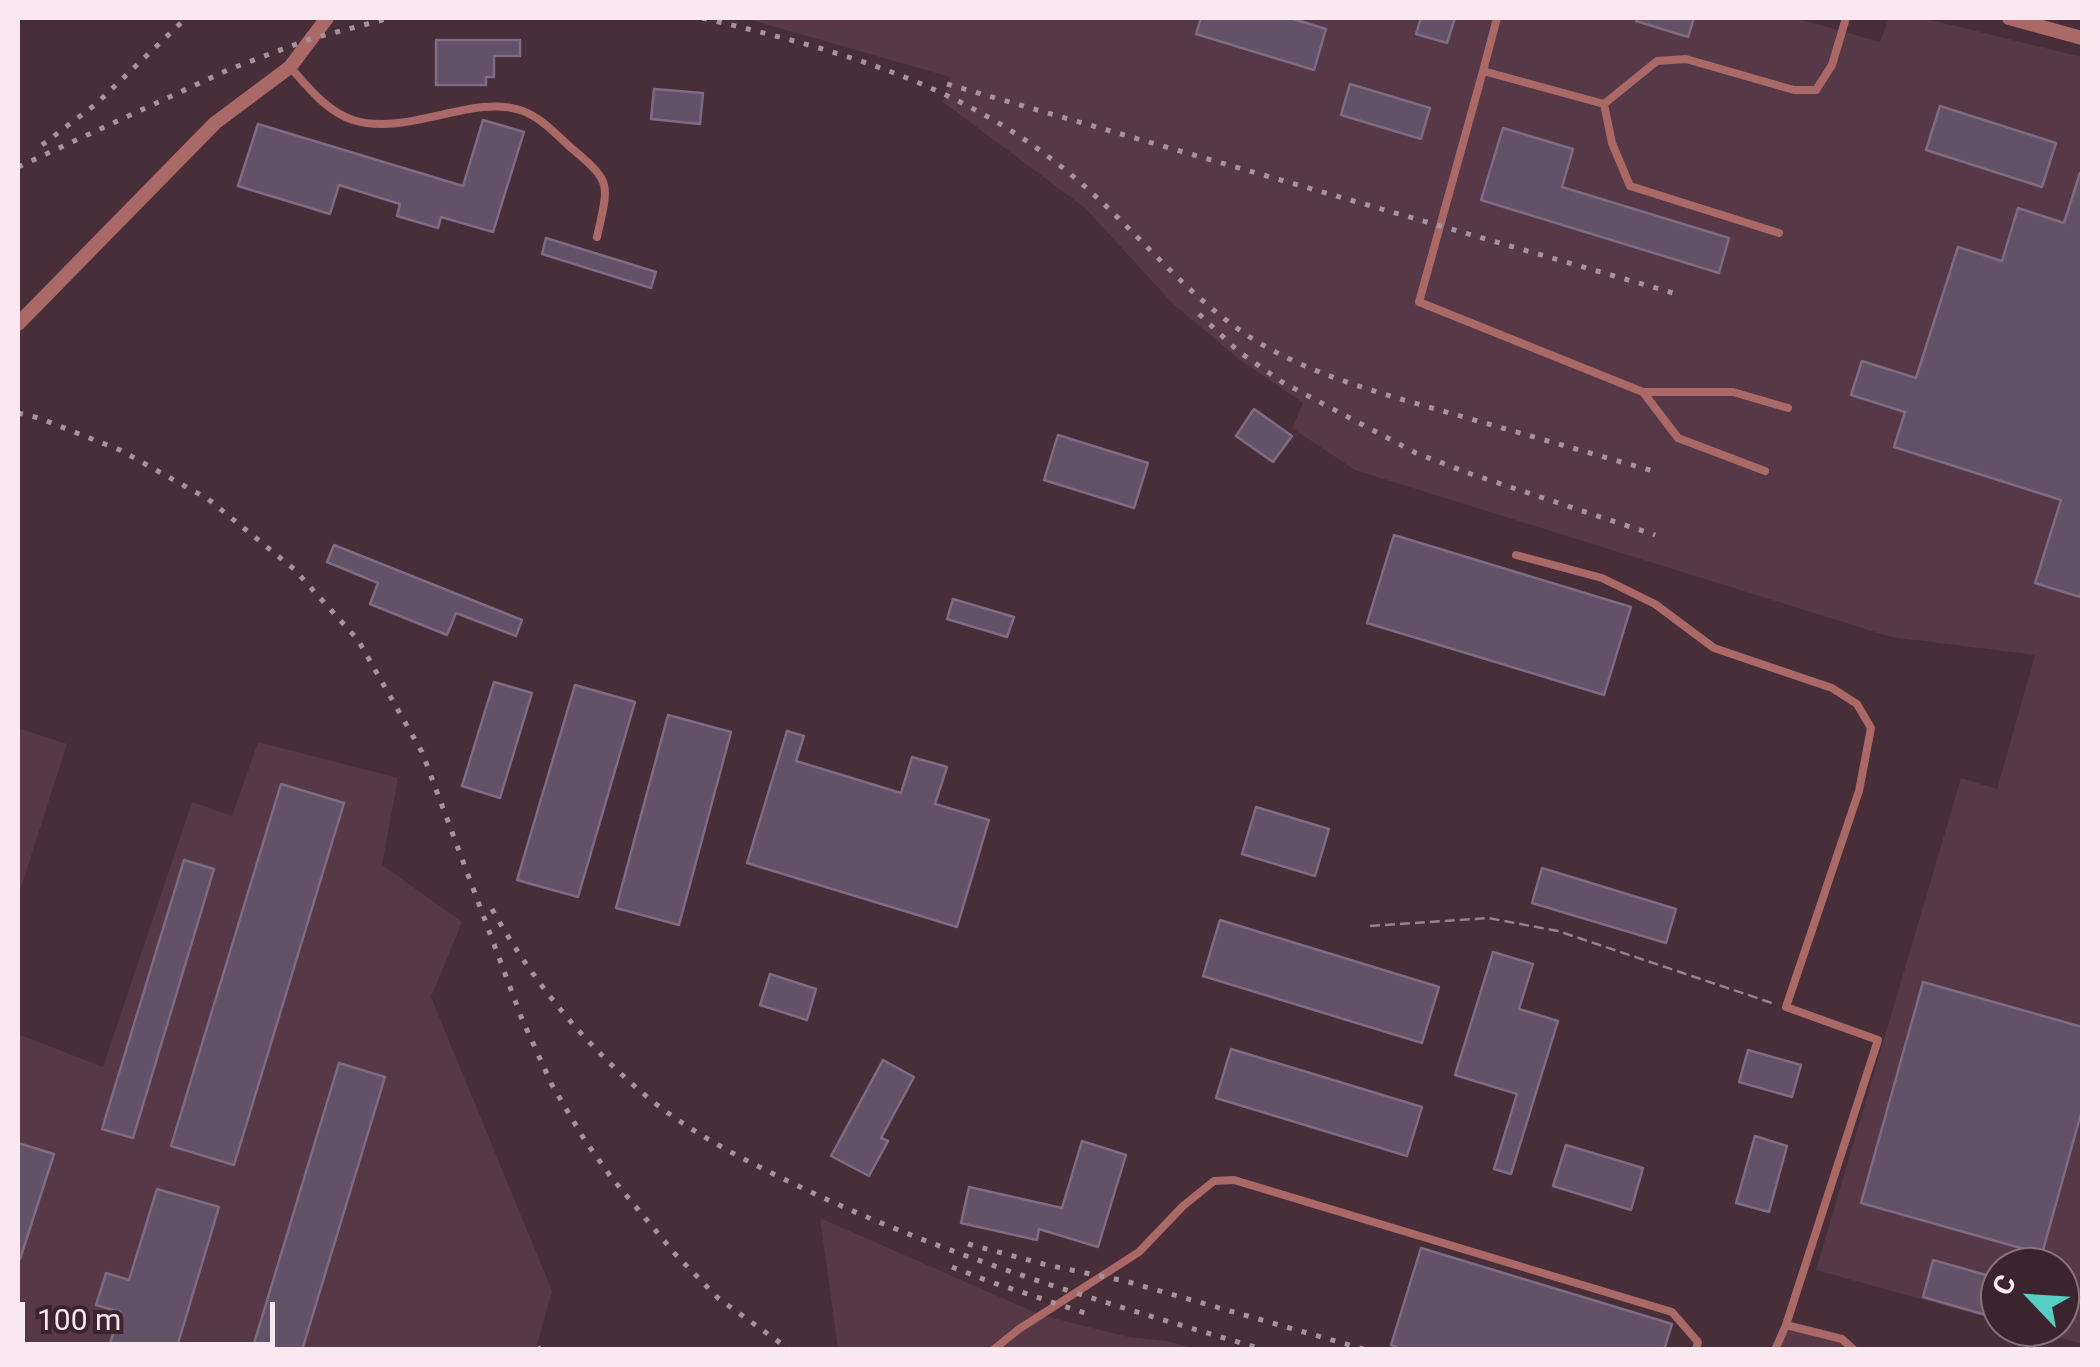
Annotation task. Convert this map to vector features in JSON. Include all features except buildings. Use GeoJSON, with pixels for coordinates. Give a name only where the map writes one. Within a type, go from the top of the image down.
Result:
{"type":"FeatureCollection","features":[{"type":"Feature","properties":{"kind":"street"},"geometry":{"type":"LineString","coordinates":[[18,324],[216,123],[290,67],[327,18]]}},
{"type":"Feature","properties":{"kind":"street"},"geometry":{"type":"LineString","coordinates":[[2009,18],[2082,38]]}},
{"type":"Feature","properties":{"kind":"lane"},"geometry":{"type":"LineString","coordinates":[[1497,18],[1419,302],[1643,392],[1733,392],[1788,408]]}},
{"type":"Feature","properties":{"kind":"lane"},"geometry":{"type":"LineString","coordinates":[[1604,104],[1657,61],[1686,59],[1794,90],[1816,90],[1832,65],[1846,18]]}},
{"type":"Feature","properties":{"kind":"lane"},"geometry":{"type":"LineString","coordinates":[[290,67],[329,107],[352,120],[403,123],[493,106],[518,108],[538,118],[600,172],[607,194],[597,237]]}},
{"type":"Feature","properties":{"kind":"lane"},"geometry":{"type":"LineString","coordinates":[[1483,71],[1604,104]]}},
{"type":"Feature","properties":{"kind":"lane"},"geometry":{"type":"LineString","coordinates":[[1604,104],[1612,143],[1630,186],[1779,232]]}},
{"type":"Feature","properties":{"kind":"lane"},"geometry":{"type":"LineString","coordinates":[[1643,392],[1678,438],[1765,471]]}},
{"type":"Feature","properties":{"kind":"lane"},"geometry":{"type":"LineString","coordinates":[[1516,555],[1602,578],[1655,604],[1714,648],[1832,688],[1857,704],[1871,728],[1860,791],[1786,1007],[1878,1040],[1786,1324],[1774,1350]]}},
{"type":"Feature","properties":{"kind":"lane"},"geometry":{"type":"LineString","coordinates":[[993,1350],[1139,1252],[1183,1206],[1214,1181],[1234,1180],[1672,1312],[1698,1342],[1696,1350]]}},
{"type":"Feature","properties":{"kind":"lane"},"geometry":{"type":"LineString","coordinates":[[1786,1324],[1842,1339],[1854,1350]]}},
{"type":"Feature","properties":{"kind":"path"},"geometry":{"type":"LineString","coordinates":[[1370,926],[1488,918],[1558,932],[1786,1007]]}},
{"type":"Feature","properties":{"kind":"shaded area"},"geometry":{"type":"Polygon","coordinates":[[[744,18],[1802,18],[1880,42],[1889,18],[1923,18],[2082,57],[2082,1344],[2080,1247],[1980,1247],[1980,1315],[1816,1270],[1961,778],[1997,789],[2035,655],[1891,637],[1355,470],[1292,428],[1303,403],[1239,359],[1174,305],[1085,208],[943,102],[950,77],[744,18]]]}},
{"type":"Feature","properties":{"kind":"shaded area"},"geometry":{"type":"Polygon","coordinates":[[[18,728],[67,744],[18,897],[18,728]]]}},
{"type":"Feature","properties":{"kind":"shaded area"},"geometry":{"type":"Polygon","coordinates":[[[258,742],[398,778],[382,865],[462,922],[431,997],[552,1291],[536,1349],[18,1349],[18,1034],[103,1067],[192,802],[232,816],[258,742]]]}},
{"type":"Feature","properties":{"kind":"shaded area"},"geometry":{"type":"Polygon","coordinates":[[[820,1218],[1041,1315],[1196,1349],[838,1349],[820,1218]]]}},
{"type":"Feature","properties":{"kind":"shaded area"},"geometry":{"type":"Polygon","coordinates":[[[1786,1325],[1842,1339],[1854,1350],[1775,1350],[1786,1325]]]}},
{"type":"Feature","properties":{"kind":"railway"},"geometry":{"type":"LineString","coordinates":[[42,145],[96,104],[186,18]]}},
{"type":"Feature","properties":{"kind":"railway"},"geometry":{"type":"LineString","coordinates":[[18,167],[230,69],[310,39],[390,18]]}},
{"type":"Feature","properties":{"kind":"railway"},"geometry":{"type":"LineString","coordinates":[[702,18],[851,58],[899,75],[990,118],[1075,178],[1210,307],[1283,356],[1379,392],[1657,472]]}},
{"type":"Feature","properties":{"kind":"railway"},"geometry":{"type":"LineString","coordinates":[[947,84],[1677,294]]}},
{"type":"Feature","properties":{"kind":"railway"},"geometry":{"type":"LineString","coordinates":[[1199,314],[1238,351],[1282,382],[1416,453],[1655,535]]}},
{"type":"Feature","properties":{"kind":"railway"},"geometry":{"type":"LineString","coordinates":[[18,413],[120,450],[208,499],[294,569],[358,640],[422,752],[522,1019],[552,1085],[584,1139],[676,1255],[718,1298],[790,1350]]}},
{"type":"Feature","properties":{"kind":"railway"},"geometry":{"type":"LineString","coordinates":[[492,909],[539,983],[597,1050],[657,1104],[714,1142],[851,1210],[967,1256],[1265,1350]]}},
{"type":"Feature","properties":{"kind":"railway"},"geometry":{"type":"LineString","coordinates":[[968,1244],[1125,1281],[1367,1350]]}},
{"type":"Feature","properties":{"kind":"railway"},"geometry":{"type":"LineString","coordinates":[[952,1267],[1088,1314]]}},
{"type":"Feature","properties":{"kind":"railway"},"geometry":{"type":"LineString","coordinates":[[537,1350],[549,1343]]}}]}
